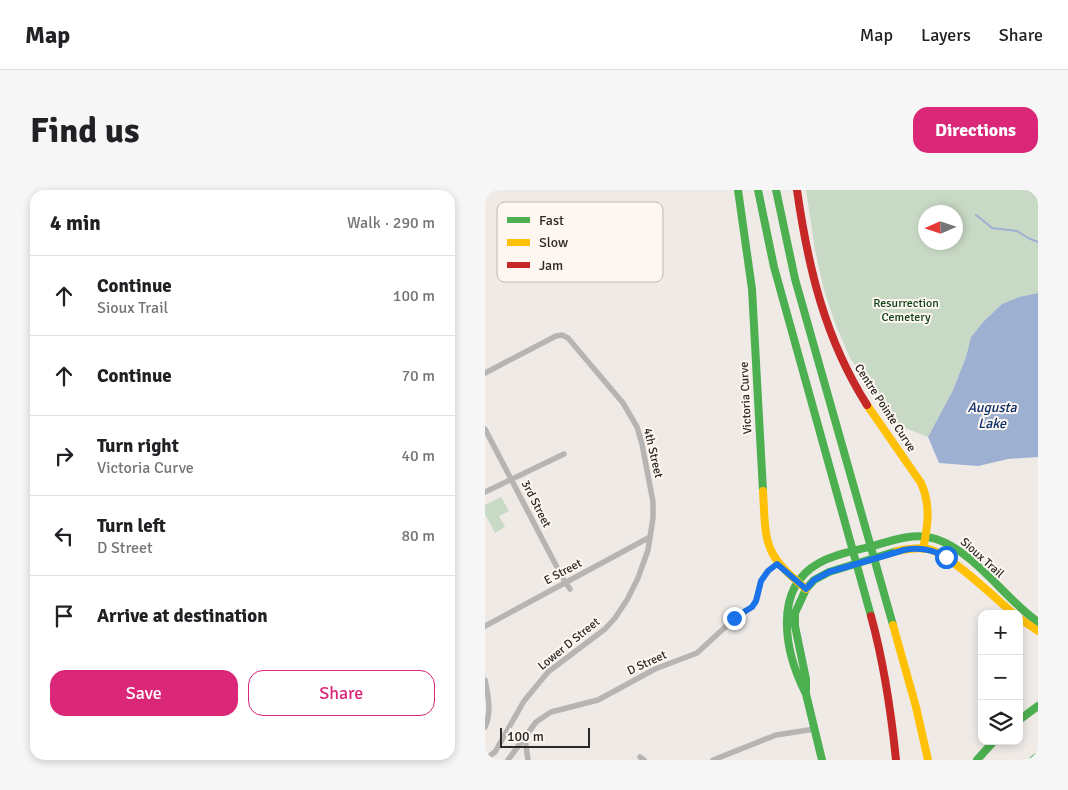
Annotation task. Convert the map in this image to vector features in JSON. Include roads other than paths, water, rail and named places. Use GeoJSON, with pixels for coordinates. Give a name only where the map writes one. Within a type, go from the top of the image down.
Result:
{"type":"FeatureCollection","features":[{"type":"Feature","properties":{"kind":"main road","name":"Victoria Curve"},"geometry":{"type":"LineString","coordinates":[[737,190],[748,252],[752,289],[765,535],[769,551],[777,564],[806,589]]}},
{"type":"Feature","properties":{"kind":"main road"},"geometry":{"type":"LineString","coordinates":[[758,190],[776,275],[858,563],[883,662],[891,707],[896,760]]}},
{"type":"Feature","properties":{"kind":"main road"},"geometry":{"type":"LineString","coordinates":[[776,190],[793,270],[919,716],[928,760]]}},
{"type":"Feature","properties":{"kind":"main road","name":"Centre Pointe Curve"},"geometry":{"type":"LineString","coordinates":[[797,190],[811,269],[825,320],[855,385],[923,487],[929,510],[923,549]]}},
{"type":"Feature","properties":{"kind":"main road","name":"Sioux Trail"},"geometry":{"type":"LineString","coordinates":[[797,582],[806,572],[820,562],[854,550],[904,537],[926,537],[942,541],[958,550],[1021,610],[1038,622]]}},
{"type":"Feature","properties":{"kind":"main road","name":"Sioux Trail"},"geometry":{"type":"LineString","coordinates":[[806,589],[823,574],[910,549],[923,549],[933,551],[950,560],[1009,610]]}},
{"type":"Feature","properties":{"kind":"main road"},"geometry":{"type":"LineString","coordinates":[[797,582],[788,601],[785,624],[787,639],[799,681],[807,694]]}},
{"type":"Feature","properties":{"kind":"main road"},"geometry":{"type":"LineString","coordinates":[[806,589],[799,602],[795,620],[796,634],[807,679],[807,694],[822,760]]}},
{"type":"Feature","properties":{"kind":"main road"},"geometry":{"type":"LineString","coordinates":[[1023,621],[1038,631]]}},
{"type":"Feature","properties":{"kind":"main road"},"geometry":{"type":"LineString","coordinates":[[1023,717],[1038,706]]}},
{"type":"Feature","properties":{"kind":"main road"},"geometry":{"type":"LineString","coordinates":[[977,760],[990,745]]}},
{"type":"Feature","properties":{"kind":"main road"},"geometry":{"type":"LineString","coordinates":[[1033,760],[1038,756]]}},
{"type":"Feature","properties":{"kind":"street","name":"4th Street"},"geometry":{"type":"LineString","coordinates":[[485,373],[555,336],[562,335],[568,338],[623,403],[637,427],[653,502],[650,537]]}},
{"type":"Feature","properties":{"kind":"street","name":"3rd Street"},"geometry":{"type":"LineString","coordinates":[[485,429],[570,589]]}},
{"type":"Feature","properties":{"kind":"street"},"geometry":{"type":"LineString","coordinates":[[485,492],[564,454]]}},
{"type":"Feature","properties":{"kind":"street","name":"E Street"},"geometry":{"type":"LineString","coordinates":[[485,626],[650,537]]}},
{"type":"Feature","properties":{"kind":"street","name":"Lower D Street"},"geometry":{"type":"LineString","coordinates":[[485,759],[495,752],[524,700],[548,672],[605,629],[615,618],[638,578],[645,560],[650,537]]}},
{"type":"Feature","properties":{"kind":"street","name":"D Street"},"geometry":{"type":"LineString","coordinates":[[509,760],[536,722],[551,712],[598,700],[655,669],[697,653],[734,618],[752,607],[756,601],[761,581],[768,571],[777,564]]}},
{"type":"Feature","properties":{"kind":"street"},"geometry":{"type":"LineString","coordinates":[[485,680],[489,699],[485,728]]}},
{"type":"Feature","properties":{"kind":"street"},"geometry":{"type":"LineString","coordinates":[[713,760],[776,735],[815,729]]}},
{"type":"Feature","properties":{"kind":"street"},"geometry":{"type":"LineString","coordinates":[[525,738],[528,760]]}},
{"type":"Feature","properties":{"kind":"water","name":"Augusta Lake"},"geometry":{"type":"Polygon","coordinates":[[[1038,293],[1038,457],[1008,459],[978,466],[939,463],[928,437],[953,390],[966,357],[971,337],[1002,304],[1019,297],[1038,293]]]}},
{"type":"Feature","properties":{"kind":"waterway"},"geometry":{"type":"LineString","coordinates":[[976,215],[992,228],[1017,231],[1038,242]]}},
{"type":"Feature","properties":{"kind":"park label","name":"Resurrection Cemetery"},"geometry":{"type":"Point","coordinates":[906,310]}}]}
